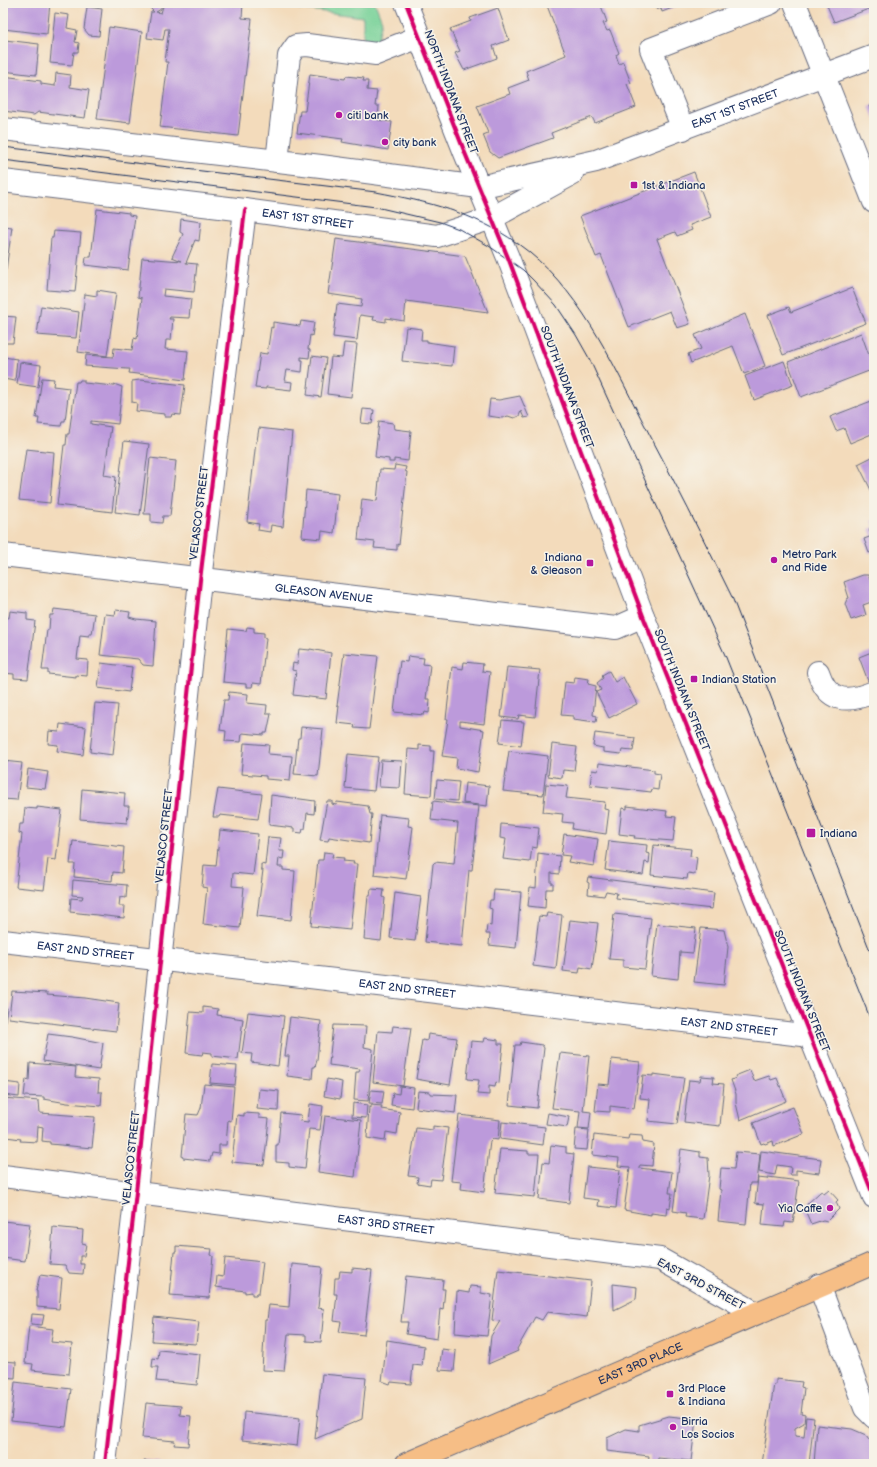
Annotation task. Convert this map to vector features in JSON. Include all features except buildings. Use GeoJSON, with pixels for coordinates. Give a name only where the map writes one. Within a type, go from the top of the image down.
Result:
{"type":"FeatureCollection","features":[{"type":"Feature","properties":{"kind":"main road","name":"EAST 3RD PLACE"},"geometry":{"type":"LineString","coordinates":[[406,1464],[819,1285],[874,1263]]}},
{"type":"Feature","properties":{"kind":"street","name":"NORTH INDIANA STREET"},"geometry":{"type":"LineString","coordinates":[[406,3],[479,187]]}},
{"type":"Feature","properties":{"kind":"street"},"geometry":{"type":"LineString","coordinates":[[683,129],[651,49],[772,3]]}},
{"type":"Feature","properties":{"kind":"street"},"geometry":{"type":"LineString","coordinates":[[795,3],[874,202]]}},
{"type":"Feature","properties":{"kind":"street"},"geometry":{"type":"LineString","coordinates":[[277,161],[289,56],[296,46],[307,45],[376,54],[419,37]]}},
{"type":"Feature","properties":{"kind":"street","name":"EAST 1ST STREET"},"geometry":{"type":"LineString","coordinates":[[3,130],[277,161],[479,187],[596,161],[874,56]]}},
{"type":"Feature","properties":{"kind":"street","name":"EAST 1ST STREET"},"geometry":{"type":"LineString","coordinates":[[3,181],[245,210],[437,236],[492,218],[596,161]]}},
{"type":"Feature","properties":{"kind":"street","name":"SOUTH INDIANA STREET"},"geometry":{"type":"LineString","coordinates":[[479,187],[643,616],[874,1197]]}},
{"type":"Feature","properties":{"kind":"street","name":"VELASCO STREET"},"geometry":{"type":"LineString","coordinates":[[105,1464],[136,1192],[200,580],[245,210]]}},
{"type":"Feature","properties":{"kind":"street","name":"GLEASON AVENUE"},"geometry":{"type":"LineString","coordinates":[[3,555],[200,580],[616,628],[643,616]]}},
{"type":"Feature","properties":{"kind":"street"},"geometry":{"type":"LineString","coordinates":[[818,672],[821,681],[831,694],[844,700],[860,698],[874,692]]}},
{"type":"Feature","properties":{"kind":"street","name":"EAST 2ND STREET"},"geometry":{"type":"LineString","coordinates":[[3,941],[811,1036]]}},
{"type":"Feature","properties":{"kind":"street","name":"EAST 3RD STREET"},"geometry":{"type":"LineString","coordinates":[[3,1176],[660,1259],[756,1313]]}},
{"type":"Feature","properties":{"kind":"street"},"geometry":{"type":"LineString","coordinates":[[819,1285],[865,1408],[874,1417]]}},
{"type":"Feature","properties":{"kind":"green space"},"geometry":{"type":"Polygon","coordinates":[[[279,3],[375,3],[382,21],[377,42],[363,46],[363,17],[278,6],[279,3]]]}},
{"type":"Feature","properties":{"kind":"tram line"},"geometry":{"type":"LineString","coordinates":[[3,147],[376,192],[395,196],[432,204],[484,223],[517,243],[539,260],[558,280],[575,302],[605,349],[732,597],[874,961]]}},
{"type":"Feature","properties":{"kind":"tram line"},"geometry":{"type":"LineString","coordinates":[[3,160],[376,207],[440,222],[459,229],[489,246],[523,270],[556,305],[589,358],[725,655],[874,1028]]}},
{"type":"Feature","properties":{"kind":"cycle path"},"geometry":{"type":"LineString","coordinates":[[406,3],[509,260],[643,616],[874,1197]]}},
{"type":"Feature","properties":{"kind":"cycle path"},"geometry":{"type":"LineString","coordinates":[[105,1464],[136,1192],[200,580],[245,210]]}},
{"type":"Feature","properties":{"kind":"place","name":"citi bank"},"geometry":{"type":"Point","coordinates":[339,115]}},
{"type":"Feature","properties":{"kind":"place","name":"city bank"},"geometry":{"type":"Point","coordinates":[385,142]}},
{"type":"Feature","properties":{"kind":"place","name":"1st & Indiana"},"geometry":{"type":"Point","coordinates":[634,185]}},
{"type":"Feature","properties":{"kind":"place","name":"Metro Park and Ride"},"geometry":{"type":"Point","coordinates":[774,560]}},
{"type":"Feature","properties":{"kind":"place","name":"Indiana & Gleason"},"geometry":{"type":"Point","coordinates":[590,563]}},
{"type":"Feature","properties":{"kind":"place","name":"Indiana Station"},"geometry":{"type":"Point","coordinates":[694,679]}},
{"type":"Feature","properties":{"kind":"place","name":"Indiana"},"geometry":{"type":"Point","coordinates":[811,833]}},
{"type":"Feature","properties":{"kind":"place","name":"Yia Caffe"},"geometry":{"type":"Point","coordinates":[830,1208]}},
{"type":"Feature","properties":{"kind":"place","name":"3rd Place & Indiana"},"geometry":{"type":"Point","coordinates":[670,1394]}},
{"type":"Feature","properties":{"kind":"place","name":"Birria Los Socios"},"geometry":{"type":"Point","coordinates":[673,1427]}}]}
